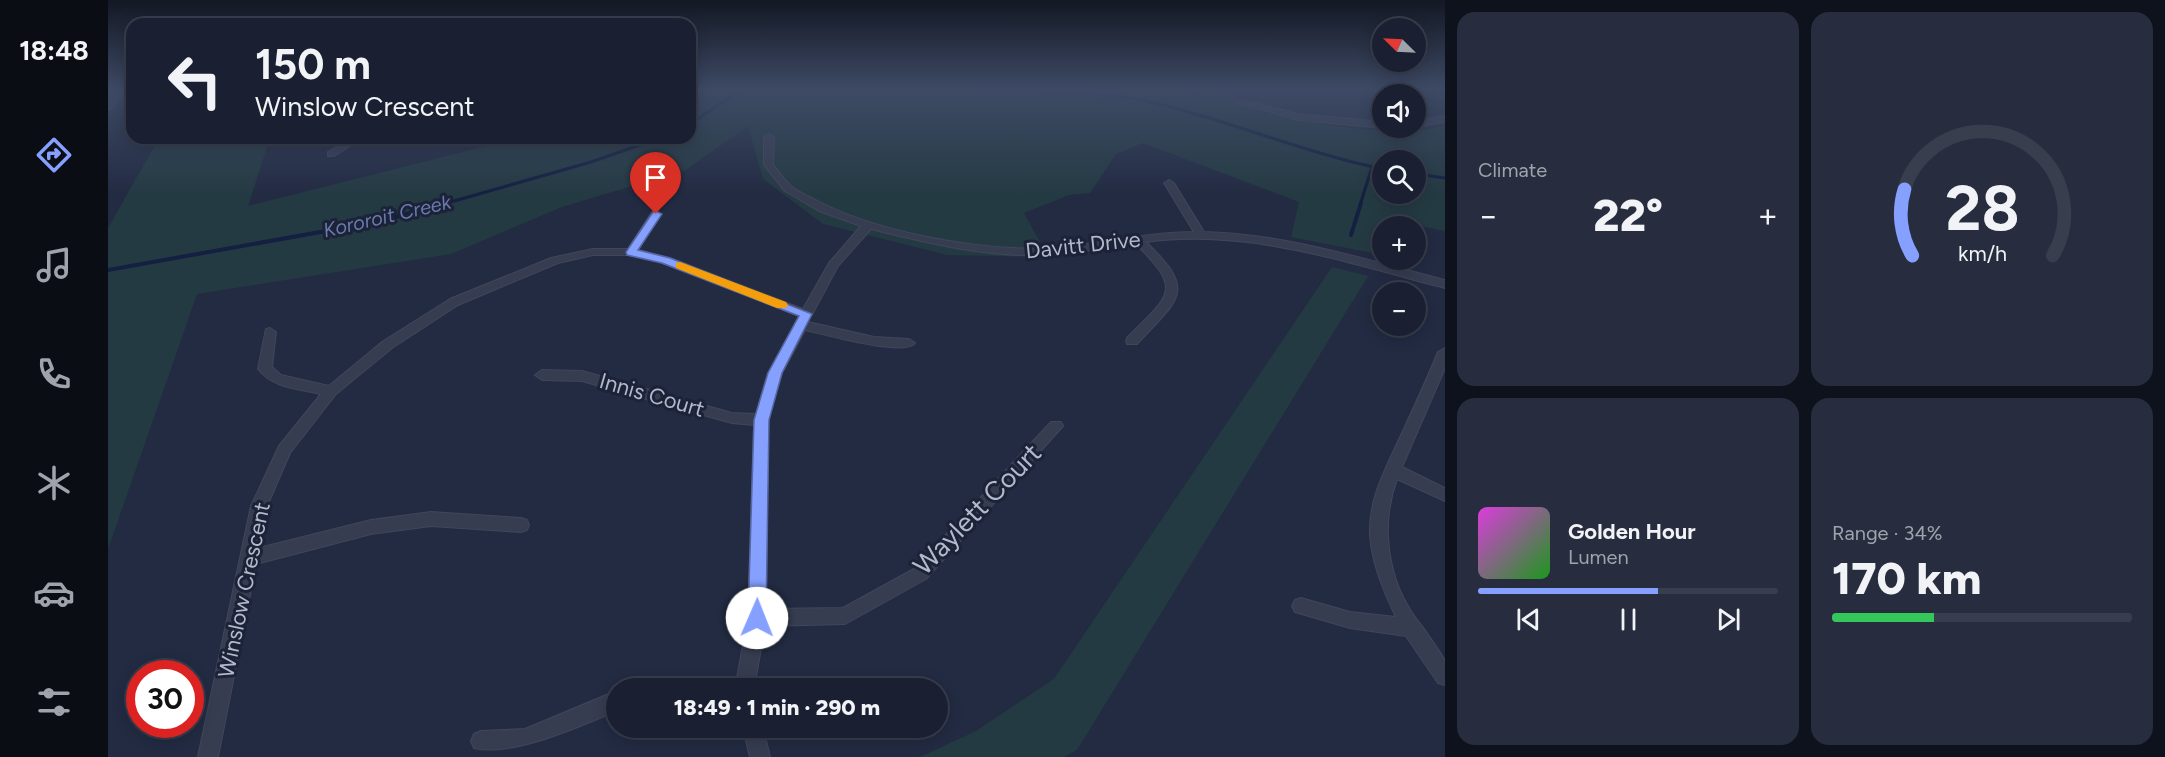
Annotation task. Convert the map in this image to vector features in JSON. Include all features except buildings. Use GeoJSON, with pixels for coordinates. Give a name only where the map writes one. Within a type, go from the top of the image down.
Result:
{"type":"FeatureCollection","features":[{"type":"Feature","properties":{"kind":"street","name":"Davitt Drive"},"geometry":{"type":"LineString","coordinates":[[769,137],[764,154],[767,164],[773,175],[792,192],[819,207],[869,224],[935,242],[1011,252],[1059,251],[1138,240],[1201,235],[1296,246],[1445,284]]}},
{"type":"Feature","properties":{"kind":"street"},"geometry":{"type":"LineString","coordinates":[[331,154],[347,144]]}},
{"type":"Feature","properties":{"kind":"street"},"geometry":{"type":"LineString","coordinates":[[1169,183],[1201,235]]}},
{"type":"Feature","properties":{"kind":"street"},"geometry":{"type":"LineString","coordinates":[[631,252],[656,214]]}},
{"type":"Feature","properties":{"kind":"street"},"geometry":{"type":"LineString","coordinates":[[747,678],[757,618],[761,420],[775,373],[833,265],[869,224]]}},
{"type":"Feature","properties":{"kind":"street"},"geometry":{"type":"LineString","coordinates":[[1132,341],[1168,301],[1174,288],[1174,281],[1167,268],[1138,240]]}},
{"type":"Feature","properties":{"kind":"street","name":"Winslow Crescent"},"geometry":{"type":"LineString","coordinates":[[208,757],[259,506],[284,450],[331,391],[387,345],[454,302],[555,260],[593,252],[631,252],[666,260],[804,320],[874,341],[909,344]]}},
{"type":"Feature","properties":{"kind":"street"},"geometry":{"type":"LineString","coordinates":[[270,332],[265,369],[277,379],[331,391]]}},
{"type":"Feature","properties":{"kind":"street"},"geometry":{"type":"LineString","coordinates":[[1445,352],[1442,370],[1393,470],[1383,497],[1378,535],[1382,558],[1413,628],[1445,676]]}},
{"type":"Feature","properties":{"kind":"street","name":"Innis Court"},"geometry":{"type":"LineString","coordinates":[[542,375],[582,376],[732,418],[761,420]]}},
{"type":"Feature","properties":{"kind":"street","name":"Waylett Court"},"geometry":{"type":"LineString","coordinates":[[757,618],[845,616],[920,574],[1056,426]]}},
{"type":"Feature","properties":{"kind":"street"},"geometry":{"type":"LineString","coordinates":[[1393,470],[1445,495]]}},
{"type":"Feature","properties":{"kind":"street"},"geometry":{"type":"LineString","coordinates":[[249,558],[371,527],[431,519],[521,525]]}},
{"type":"Feature","properties":{"kind":"street"},"geometry":{"type":"LineString","coordinates":[[1301,606],[1350,620],[1413,628]]}},
{"type":"Feature","properties":{"kind":"street"},"geometry":{"type":"LineString","coordinates":[[481,741],[525,739],[606,705]]}},
{"type":"Feature","properties":{"kind":"street"},"geometry":{"type":"LineString","coordinates":[[755,738],[760,757]]}},
{"type":"Feature","properties":{"kind":"shaded area"},"geometry":{"type":"Polygon","coordinates":[[[696,124],[1322,124],[1372,130],[1372,138],[1426,138],[1426,129],[1445,125],[1445,231],[1426,227],[1426,216],[1372,216],[1372,253],[1291,237],[1299,202],[1143,143],[1116,154],[1090,193],[1069,195],[1024,213],[1048,257],[947,255],[823,224],[763,179],[748,126],[686,170],[562,207],[451,254],[197,294],[108,549],[108,228],[156,144],[268,144],[248,206],[494,144],[696,144],[696,124]]]}},
{"type":"Feature","properties":{"kind":"shaded area"},"geometry":{"type":"Polygon","coordinates":[[[1332,267],[1368,276],[1077,750],[1064,757],[920,757],[976,731],[1054,679],[1332,267]]]}},
{"type":"Feature","properties":{"kind":"waterway","name":"Kororoit Creek"},"geometry":{"type":"LineString","coordinates":[[1228,124],[1372,167]]}},
{"type":"Feature","properties":{"kind":"waterway","name":"Kororoit Creek"},"geometry":{"type":"LineString","coordinates":[[440,205],[591,162],[643,144]]}},
{"type":"Feature","properties":{"kind":"waterway"},"geometry":{"type":"LineString","coordinates":[[1360,205],[1372,167]]}},
{"type":"Feature","properties":{"kind":"waterway","name":"Kororoit Creek"},"geometry":{"type":"LineString","coordinates":[[1426,175],[1445,178]]}},
{"type":"Feature","properties":{"kind":"waterway","name":"Kororoit Creek"},"geometry":{"type":"LineString","coordinates":[[108,270],[382,221],[445,203]]}},
{"type":"Feature","properties":{"kind":"waterway"},"geometry":{"type":"LineString","coordinates":[[1351,235],[1361,203]]}},
{"type":"Feature","properties":{"kind":"slow traffic"},"geometry":{"type":"LineString","coordinates":[[680,266],[782,305]]}},
{"type":"Feature","properties":{"kind":"route"},"geometry":{"type":"LineString","coordinates":[[656,214],[631,252],[666,260],[806,314],[775,373],[761,420],[757,618]]}}]}
